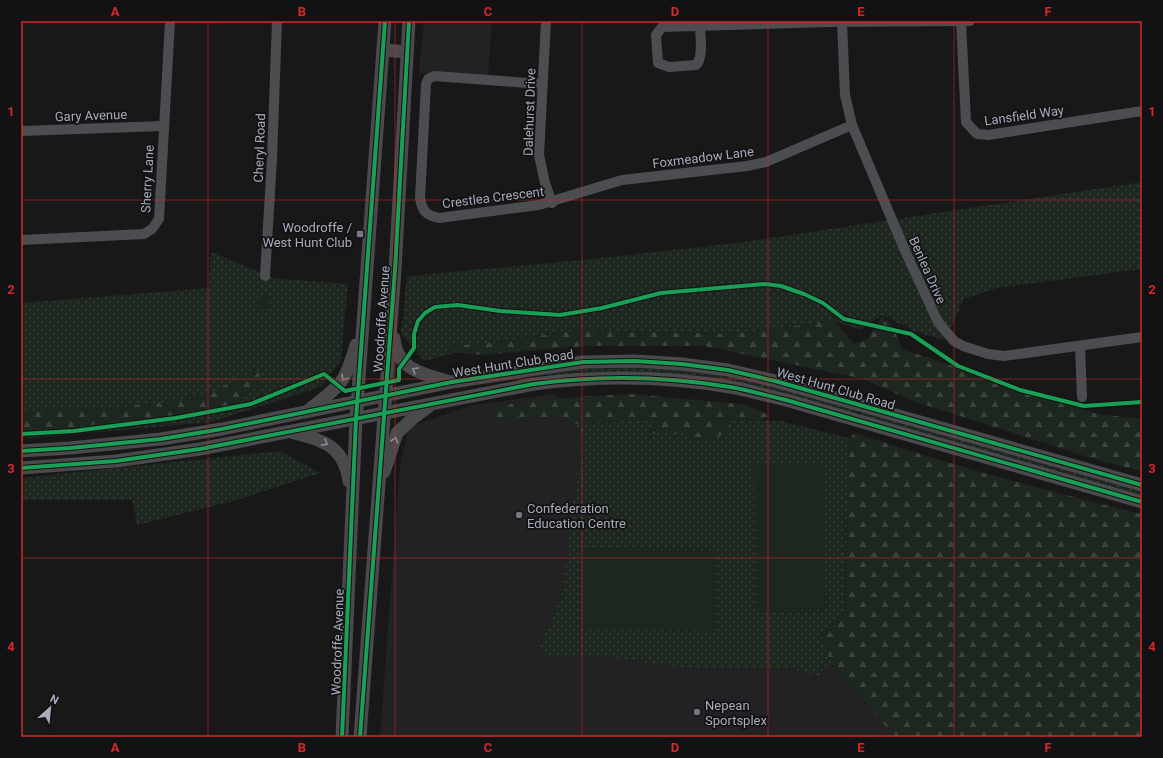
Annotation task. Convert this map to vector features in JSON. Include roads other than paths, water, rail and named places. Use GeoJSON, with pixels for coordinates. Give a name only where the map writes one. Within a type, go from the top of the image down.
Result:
{"type":"FeatureCollection","features":[{"type":"Feature","properties":{"kind":"main road","name":"Woodroffe Avenue"},"geometry":{"type":"LineString","coordinates":[[342,737],[357,400],[385,21]]}},
{"type":"Feature","properties":{"kind":"main road","name":"Woodroffe Avenue"},"geometry":{"type":"LineString","coordinates":[[360,737],[392,311],[409,21]]}},
{"type":"Feature","properties":{"kind":"main road"},"geometry":{"type":"LineString","coordinates":[[384,50],[407,52]]}},
{"type":"Feature","properties":{"kind":"main road"},"geometry":{"type":"LineString","coordinates":[[392,311],[394,348],[400,358],[414,370],[452,382]]}},
{"type":"Feature","properties":{"kind":"main road"},"geometry":{"type":"LineString","coordinates":[[308,411],[338,387],[344,380],[348,372],[364,314]]}},
{"type":"Feature","properties":{"kind":"main road","name":"West Hunt Club Road"},"geometry":{"type":"LineString","coordinates":[[21,451],[161,439],[222,429],[357,400],[386,396],[452,382],[584,362],[635,361],[682,364],[728,370],[775,381],[1142,485]]}},
{"type":"Feature","properties":{"kind":"main road","name":"West Hunt Club Road"},"geometry":{"type":"LineString","coordinates":[[21,468],[155,456],[384,414],[534,384],[587,378],[648,378],[731,387],[786,400],[1142,502]]}},
{"type":"Feature","properties":{"kind":"main road"},"geometry":{"type":"LineString","coordinates":[[378,490],[397,434],[413,418],[431,405]]}},
{"type":"Feature","properties":{"kind":"main road"},"geometry":{"type":"LineString","coordinates":[[288,432],[319,440],[334,448],[348,470],[352,501]]}},
{"type":"Feature","properties":{"kind":"main road"},"geometry":{"type":"LineString","coordinates":[[345,686],[364,687]]}},
{"type":"Feature","properties":{"kind":"street","name":"Sherry Lane"},"geometry":{"type":"LineString","coordinates":[[21,240],[144,234],[152,229],[159,218],[170,21]]}},
{"type":"Feature","properties":{"kind":"street","name":"Cheryl Road"},"geometry":{"type":"LineString","coordinates":[[265,276],[272,159],[277,21]]}},
{"type":"Feature","properties":{"kind":"street","name":"Dalehurst Drive"},"geometry":{"type":"LineString","coordinates":[[546,21],[542,84],[540,161],[545,183],[552,202]]}},
{"type":"Feature","properties":{"kind":"street"},"geometry":{"type":"LineString","coordinates":[[700,25],[700,54],[699,62],[696,65],[668,67],[658,63],[656,35],[662,27],[700,25],[842,21],[965,21]]}},
{"type":"Feature","properties":{"kind":"street","name":"Benlea Drive"},"geometry":{"type":"LineString","coordinates":[[842,21],[845,95],[852,125],[906,253],[938,322],[954,341],[973,350],[1004,356],[1142,337]]}},
{"type":"Feature","properties":{"kind":"street","name":"Lansfield Way"},"geometry":{"type":"LineString","coordinates":[[965,21],[966,122],[977,134],[988,135],[1142,111]]}},
{"type":"Feature","properties":{"kind":"street","name":"Crestlea Crescent"},"geometry":{"type":"LineString","coordinates":[[542,84],[434,76],[428,79],[426,84],[420,198],[422,209],[429,216],[439,218],[552,202]]}},
{"type":"Feature","properties":{"kind":"street","name":"Foxmeadow Lane"},"geometry":{"type":"LineString","coordinates":[[552,202],[622,180],[747,166],[766,162],[852,125]]}},
{"type":"Feature","properties":{"kind":"street","name":"Gary Avenue"},"geometry":{"type":"LineString","coordinates":[[21,131],[163,126]]}},
{"type":"Feature","properties":{"kind":"street"},"geometry":{"type":"LineString","coordinates":[[1080,346],[1082,397]]}},
{"type":"Feature","properties":{"kind":"place","name":"Woodroffe / West Hunt Club"},"geometry":{"type":"Point","coordinates":[360,234]}},
{"type":"Feature","properties":{"kind":"place","name":"Confederation Education Centre"},"geometry":{"type":"Point","coordinates":[519,515]}},
{"type":"Feature","properties":{"kind":"place","name":"Nepean Sportsplex"},"geometry":{"type":"Point","coordinates":[697,712]}}]}
